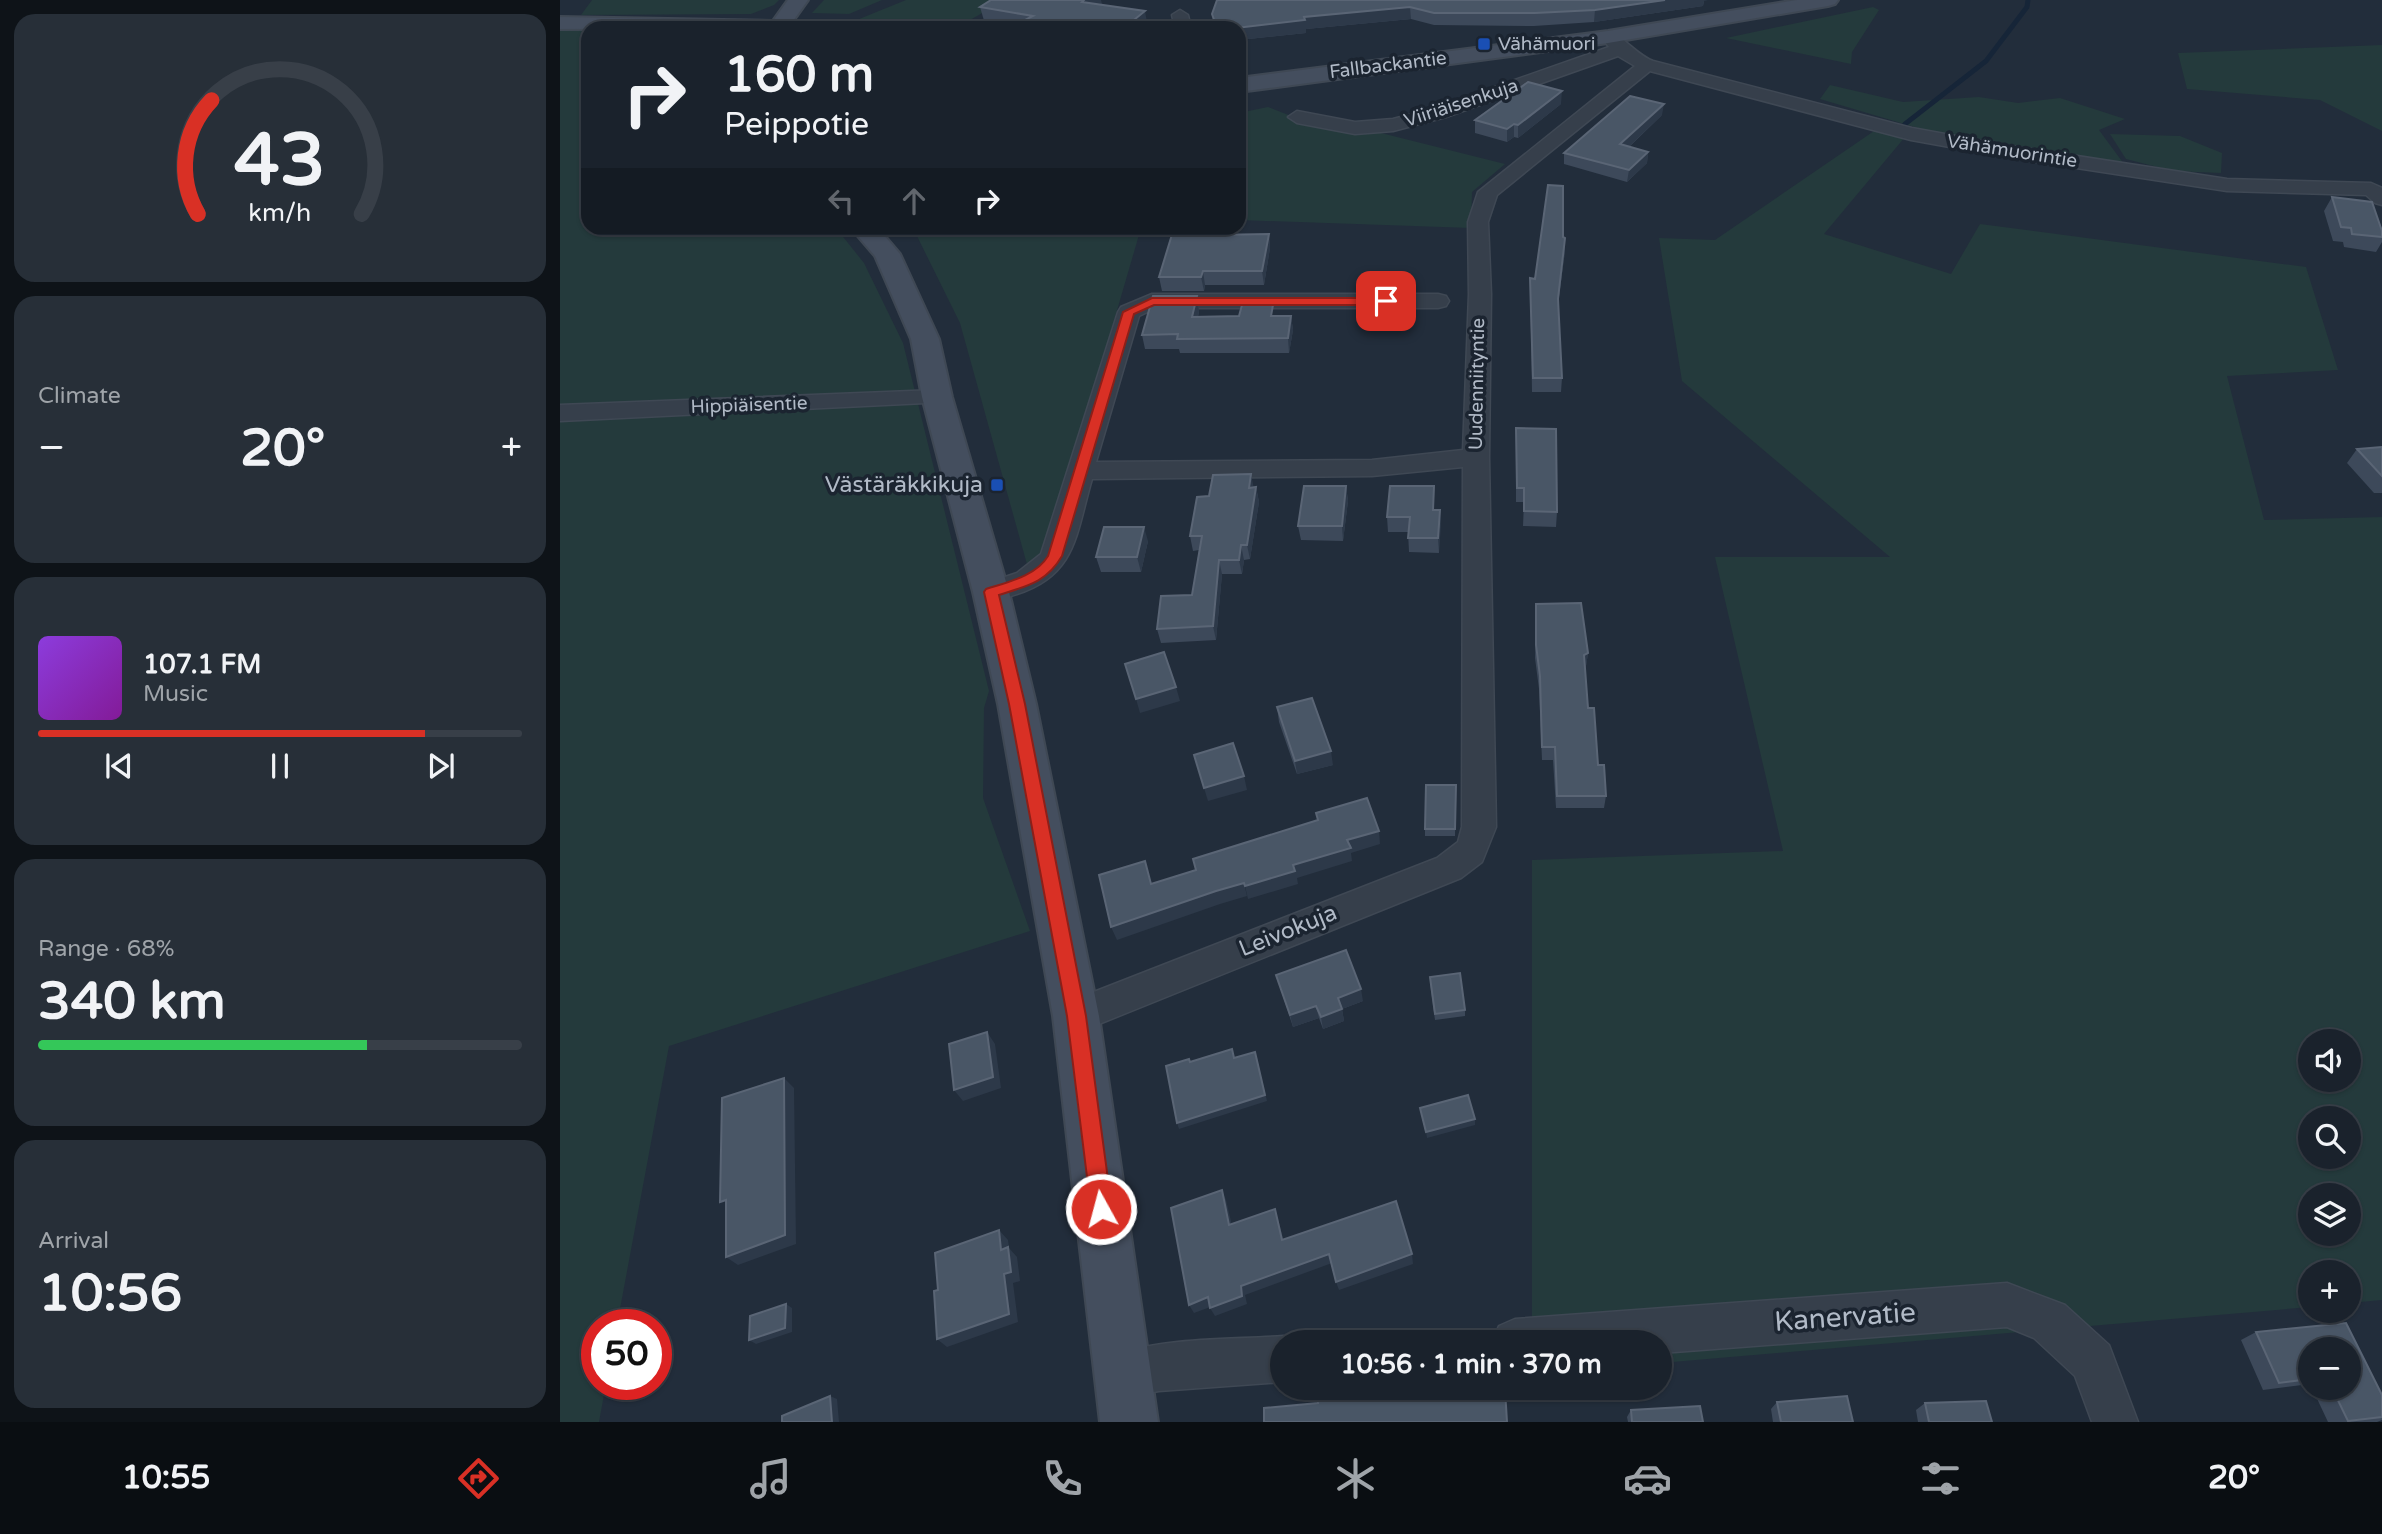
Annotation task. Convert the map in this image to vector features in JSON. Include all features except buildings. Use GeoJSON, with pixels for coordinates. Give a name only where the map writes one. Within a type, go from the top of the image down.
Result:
{"type":"FeatureCollection","features":[{"type":"Feature","properties":{"kind":"main road"},"geometry":{"type":"LineString","coordinates":[[783,21],[798,0]]}},
{"type":"Feature","properties":{"kind":"main road","name":"Fallbackantie"},"geometry":{"type":"LineString","coordinates":[[1246,84],[1616,43],[1828,0]]}},
{"type":"Feature","properties":{"kind":"main road"},"geometry":{"type":"LineString","coordinates":[[560,23],[581,23]]}},
{"type":"Feature","properties":{"kind":"main road"},"geometry":{"type":"LineString","coordinates":[[870,235],[887,254],[925,338],[937,397],[991,592],[1017,704],[1076,1016],[1129,1422]]}},
{"type":"Feature","properties":{"kind":"street"},"geometry":{"type":"LineString","coordinates":[[1616,43],[1634,60],[1647,65]]}},
{"type":"Feature","properties":{"kind":"street","name":"Viiriäisenkuja"},"geometry":{"type":"LineString","coordinates":[[1297,117],[1354,128],[1393,125],[1439,113],[1616,43]]}},
{"type":"Feature","properties":{"kind":"street","name":"Vähämuorintie"},"geometry":{"type":"LineString","coordinates":[[1647,65],[1911,134],[2227,185],[2371,189],[2382,199]]}},
{"type":"Feature","properties":{"kind":"street","name":"Uudenniityntie"},"geometry":{"type":"LineString","coordinates":[[1479,827],[1476,457],[1480,294],[1478,222],[1488,192],[1647,65]]}},
{"type":"Feature","properties":{"kind":"street"},"geometry":{"type":"LineString","coordinates":[[991,592],[1021,583],[1047,569],[1055,556],[1129,312],[1152,301],[1438,301]]}},
{"type":"Feature","properties":{"kind":"street","name":"Hippiäisentie"},"geometry":{"type":"LineString","coordinates":[[560,413],[937,397]]}},
{"type":"Feature","properties":{"kind":"street"},"geometry":{"type":"LineString","coordinates":[[1081,471],[1372,468],[1476,457]]}},
{"type":"Feature","properties":{"kind":"street","name":"Leivokuja"},"geometry":{"type":"LineString","coordinates":[[1076,1016],[1448,868],[1465,860],[1476,848],[1479,827]]}},
{"type":"Feature","properties":{"kind":"street","name":"Kanervatie"},"geometry":{"type":"LineString","coordinates":[[1672,1330],[2007,1305],[2049,1321],[2093,1361],[2115,1422]]}},
{"type":"Feature","properties":{"kind":"street"},"geometry":{"type":"LineString","coordinates":[[1123,1374],[1158,1368],[1270,1360]]}},
{"type":"Feature","properties":{"kind":"green space"},"geometry":{"type":"Polygon","coordinates":[[[592,0],[779,0],[774,5],[751,14],[581,15],[592,0]]]}},
{"type":"Feature","properties":{"kind":"green space"},"geometry":{"type":"Polygon","coordinates":[[[824,0],[882,0],[849,14],[812,13],[824,0]]]}},
{"type":"Feature","properties":{"kind":"green space"},"geometry":{"type":"Polygon","coordinates":[[[906,0],[1005,0],[968,21],[854,21],[906,0]]]}},
{"type":"Feature","properties":{"kind":"green space"},"geometry":{"type":"Polygon","coordinates":[[[1873,7],[1879,10],[1852,52],[1851,64],[1726,38],[1873,7]]]}},
{"type":"Feature","properties":{"kind":"green space"},"geometry":{"type":"Polygon","coordinates":[[[560,30],[581,30],[581,235],[842,235],[864,263],[903,343],[989,691],[984,708],[983,798],[1030,931],[669,1046],[620,1309],[581,1309],[581,1400],[603,1400],[599,1422],[560,1422],[560,30]]]}},
{"type":"Feature","properties":{"kind":"green space"},"geometry":{"type":"Polygon","coordinates":[[[2382,45],[2382,131],[2320,100],[2187,89],[2178,53],[2382,45]]]}},
{"type":"Feature","properties":{"kind":"green space"},"geometry":{"type":"Polygon","coordinates":[[[1830,85],[1903,102],[1979,97],[2018,103],[2060,98],[2125,119],[2099,130],[2124,164],[1928,131],[1820,99],[1830,85]]]}},
{"type":"Feature","properties":{"kind":"green space"},"geometry":{"type":"Polygon","coordinates":[[[1268,107],[1296,118],[1365,129],[1505,164],[1472,192],[1471,228],[1246,220],[1246,112],[1268,107]]]}},
{"type":"Feature","properties":{"kind":"green space"},"geometry":{"type":"Polygon","coordinates":[[[1877,129],[1905,137],[1824,234],[1951,274],[1980,224],[2306,267],[2338,370],[2227,376],[2264,520],[2382,517],[2382,1300],[2361,1302],[2361,1260],[2298,1260],[2298,1308],[1672,1362],[1672,1330],[1532,1330],[1532,860],[1783,851],[1715,557],[1890,557],[1682,381],[1659,238],[1715,240],[1877,129]]]}},
{"type":"Feature","properties":{"kind":"green space"},"geometry":{"type":"Polygon","coordinates":[[[2110,134],[2180,136],[2222,153],[2221,173],[2173,171],[2126,159],[2110,134]]]}},
{"type":"Feature","properties":{"kind":"green space"},"geometry":{"type":"Polygon","coordinates":[[[916,235],[1139,235],[1044,561],[1028,568],[960,323],[916,235]]]}},
{"type":"Feature","properties":{"kind":"waterway"},"geometry":{"type":"LineString","coordinates":[[1905,124],[1986,61],[2027,7],[2028,0]]}},
{"type":"Feature","properties":{"kind":"place","name":"Vähämuori"},"geometry":{"type":"Point","coordinates":[1484,44]}},
{"type":"Feature","properties":{"kind":"place","name":"Västäräkkikuja"},"geometry":{"type":"Point","coordinates":[997,485]}},
{"type":"Feature","properties":{"kind":"route"},"geometry":{"type":"LineString","coordinates":[[1101,1209],[1076,1016],[1017,704],[991,592],[1021,583],[1047,569],[1055,556],[1129,312],[1152,301],[1386,301]]}}]}
